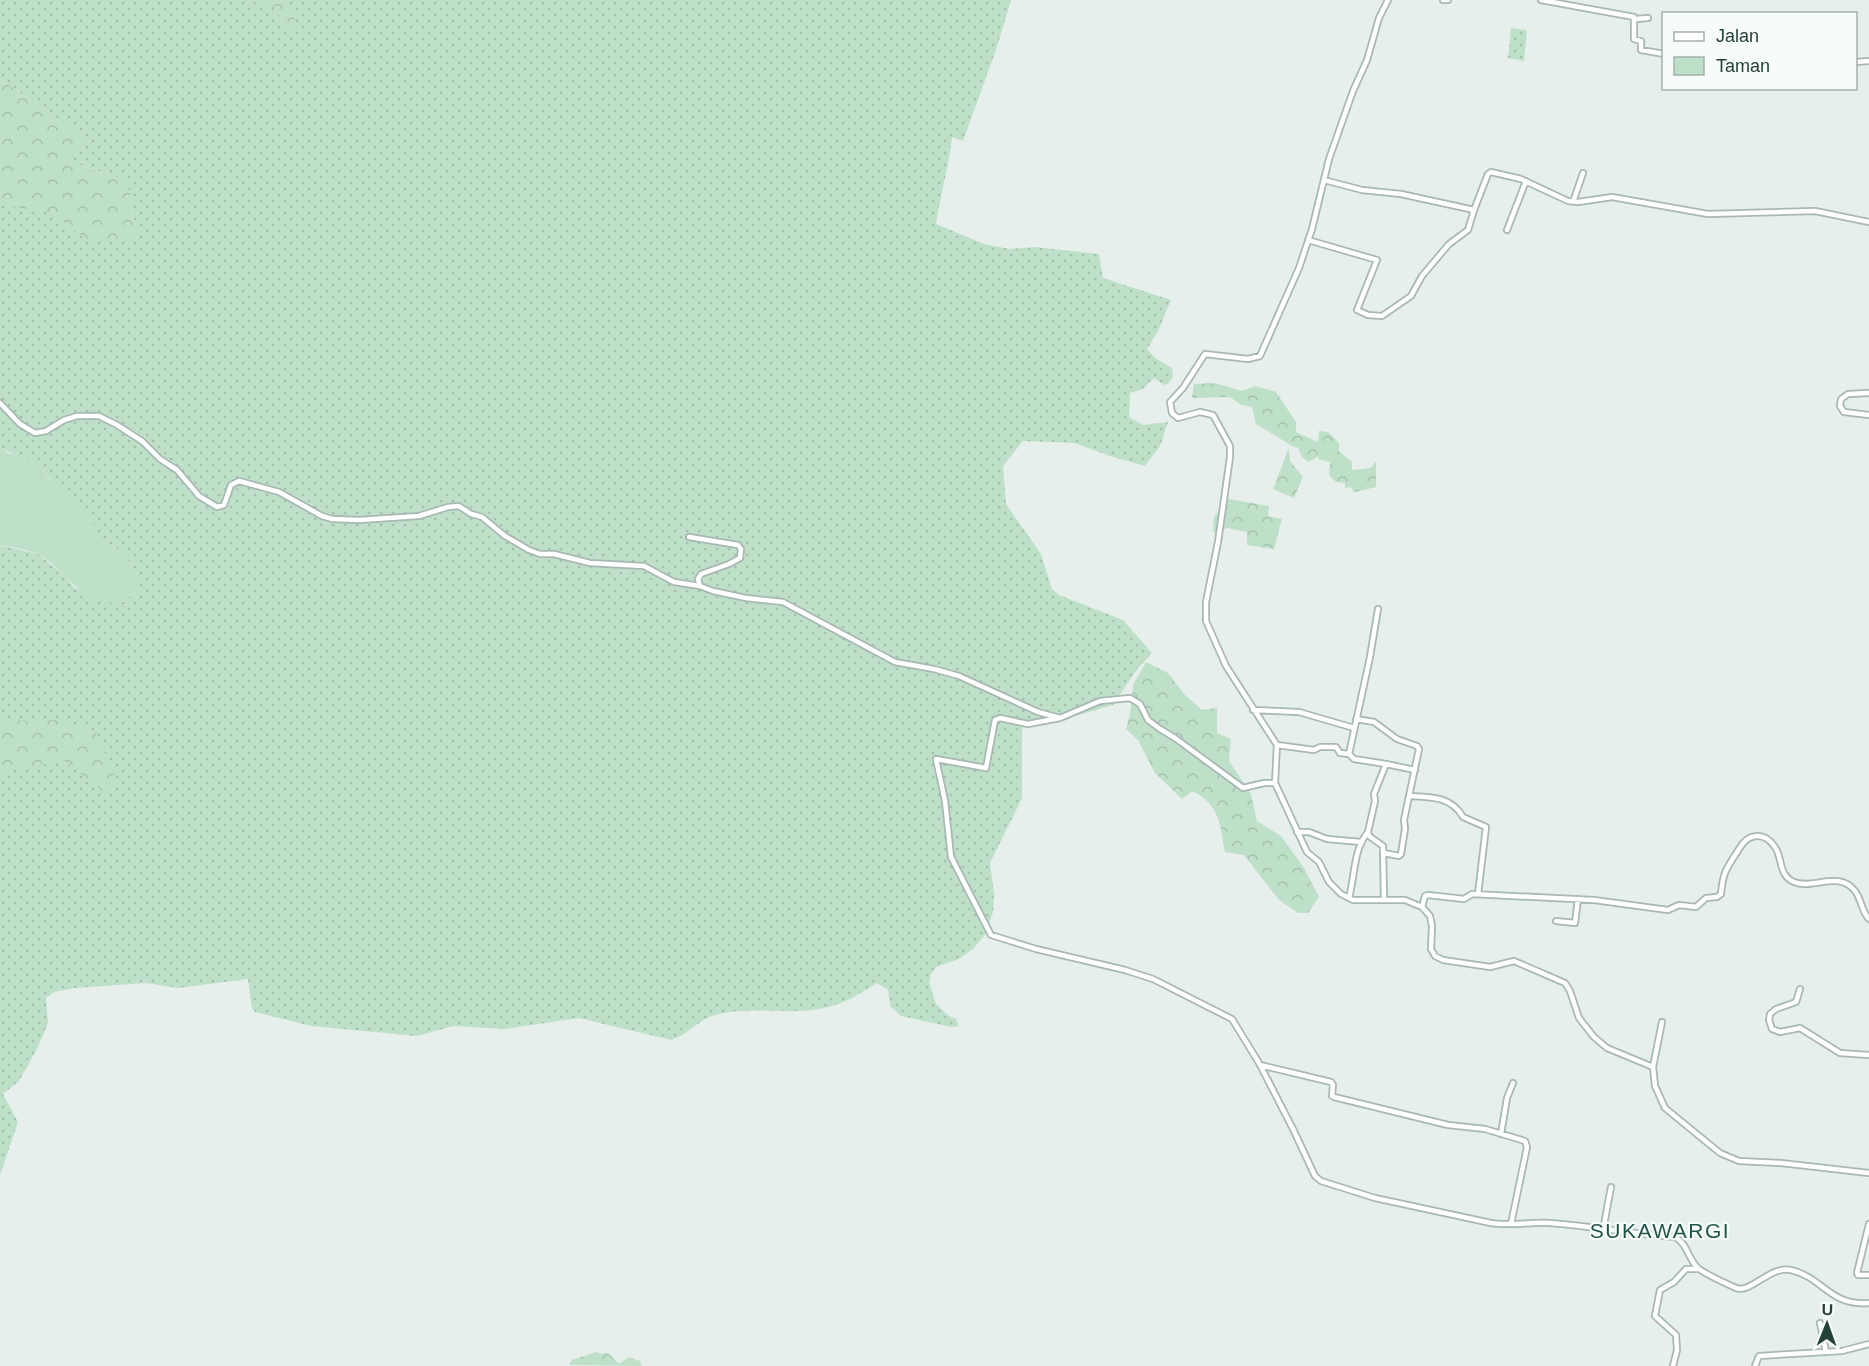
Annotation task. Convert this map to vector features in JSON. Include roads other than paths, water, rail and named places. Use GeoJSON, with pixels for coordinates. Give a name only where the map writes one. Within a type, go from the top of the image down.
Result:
{"type":"FeatureCollection","features":[{"type":"Feature","properties":{"kind":"street"},"geometry":{"type":"LineString","coordinates":[[1388,0],[1379,18],[1367,60],[1353,91],[1299,268],[1260,356],[1248,359],[1205,354],[1183,388],[1170,402],[1172,412],[1178,418],[1200,411],[1213,415],[1230,447],[1226,493],[1206,602],[1206,618],[1226,666],[1277,745],[1275,783],[1307,852],[1319,862],[1329,882],[1341,894],[1353,900],[1405,900],[1422,907],[1430,916],[1431,949],[1435,956],[1443,960],[1490,967],[1514,961],[1565,983],[1580,1018],[1594,1037],[1606,1048],[1653,1067]]}},
{"type":"Feature","properties":{"kind":"street"},"geometry":{"type":"LineString","coordinates":[[1443,0],[1448,0]]}},
{"type":"Feature","properties":{"kind":"street"},"geometry":{"type":"LineString","coordinates":[[1541,0],[1633,16],[1636,19],[1648,18]]}},
{"type":"Feature","properties":{"kind":"street"},"geometry":{"type":"LineString","coordinates":[[1636,19],[1634,39],[1641,41],[1641,50],[1662,54]]}},
{"type":"Feature","properties":{"kind":"street"},"geometry":{"type":"LineString","coordinates":[[1308,240],[1377,260],[1357,310],[1370,316],[1382,316],[1413,294],[1421,278],[1449,244],[1468,230],[1489,172],[1526,181],[1557,197],[1573,202],[1605,196],[1708,214],[1804,210],[1869,222]]}},
{"type":"Feature","properties":{"kind":"street"},"geometry":{"type":"LineString","coordinates":[[1573,202],[1583,173]]}},
{"type":"Feature","properties":{"kind":"street"},"geometry":{"type":"LineString","coordinates":[[1324,180],[1362,190],[1401,194],[1474,210]]}},
{"type":"Feature","properties":{"kind":"street"},"geometry":{"type":"LineString","coordinates":[[1507,230],[1526,181]]}},
{"type":"Feature","properties":{"kind":"street"},"geometry":{"type":"LineString","coordinates":[[1869,393],[1848,394],[1841,399],[1840,406],[1844,412],[1869,415]]}},
{"type":"Feature","properties":{"kind":"street"},"geometry":{"type":"LineString","coordinates":[[0,403],[20,424],[35,433],[44,432],[64,420],[77,416],[99,416],[142,441],[160,459],[177,470],[194,491],[217,507],[224,505],[231,485],[238,481],[279,492],[322,516],[333,519],[359,520],[419,516],[459,506],[471,514],[482,517],[505,536],[536,553],[554,554],[590,563],[641,565],[674,582],[746,598],[783,602],[895,662],[959,676],[1038,712],[1060,718]]}},
{"type":"Feature","properties":{"kind":"street"},"geometry":{"type":"LineString","coordinates":[[689,537],[738,545],[741,549],[740,558],[701,574],[698,579],[700,586]]}},
{"type":"Feature","properties":{"kind":"street"},"geometry":{"type":"LineString","coordinates":[[1349,754],[1378,609]]}},
{"type":"Feature","properties":{"kind":"street"},"geometry":{"type":"LineString","coordinates":[[1275,783],[1243,788],[1148,720],[1140,704],[1130,698],[1100,701],[1060,718],[1028,724],[1000,718],[995,720],[986,768],[936,759],[945,801],[951,857],[991,936],[1153,978],[1232,1019],[1260,1065],[1293,1129],[1311,1171],[1322,1181],[1375,1198],[1491,1223],[1551,1223],[1675,1237],[1681,1240],[1698,1269]]}},
{"type":"Feature","properties":{"kind":"street"},"geometry":{"type":"LineString","coordinates":[[1253,710],[1294,711],[1354,728]]}},
{"type":"Feature","properties":{"kind":"street"},"geometry":{"type":"LineString","coordinates":[[1356,719],[1374,722],[1396,740],[1417,746],[1419,749],[1404,820],[1401,854],[1384,853]]}},
{"type":"Feature","properties":{"kind":"street"},"geometry":{"type":"LineString","coordinates":[[1277,745],[1314,750],[1320,747],[1336,747],[1340,753],[1349,754],[1354,759],[1415,770]]}},
{"type":"Feature","properties":{"kind":"street"},"geometry":{"type":"LineString","coordinates":[[1349,898],[1354,881],[1357,850],[1368,832],[1375,801],[1374,794],[1386,764]]}},
{"type":"Feature","properties":{"kind":"street"},"geometry":{"type":"LineString","coordinates":[[1409,796],[1441,798],[1459,810],[1463,817],[1486,826],[1478,894]]}},
{"type":"Feature","properties":{"kind":"street"},"geometry":{"type":"LineString","coordinates":[[1297,832],[1309,832],[1327,838],[1361,842]]}},
{"type":"Feature","properties":{"kind":"street"},"geometry":{"type":"LineString","coordinates":[[1368,832],[1383,845],[1384,900]]}},
{"type":"Feature","properties":{"kind":"street"},"geometry":{"type":"LineString","coordinates":[[1422,907],[1425,896],[1428,895],[1465,899],[1472,894],[1578,899],[1668,909],[1679,905],[1696,907],[1706,898],[1717,897],[1721,894],[1725,870],[1744,840],[1756,835],[1774,846],[1785,875],[1796,882],[1811,883],[1828,880],[1849,886],[1855,891],[1863,913],[1869,919]]}},
{"type":"Feature","properties":{"kind":"street"},"geometry":{"type":"LineString","coordinates":[[1556,921],[1575,923],[1578,899]]}},
{"type":"Feature","properties":{"kind":"street"},"geometry":{"type":"LineString","coordinates":[[1800,989],[1796,1002],[1776,1009],[1770,1014],[1772,1029],[1780,1032],[1800,1028],[1840,1053],[1869,1055]]}},
{"type":"Feature","properties":{"kind":"street"},"geometry":{"type":"LineString","coordinates":[[1662,1022],[1653,1067],[1655,1086],[1665,1108],[1720,1153],[1739,1161],[1781,1163],[1869,1173]]}},
{"type":"Feature","properties":{"kind":"street"},"geometry":{"type":"LineString","coordinates":[[1260,1065],[1331,1082],[1334,1097],[1448,1125],[1482,1128],[1523,1140],[1527,1144],[1511,1224]]}},
{"type":"Feature","properties":{"kind":"street"},"geometry":{"type":"LineString","coordinates":[[1501,1134],[1507,1098],[1513,1083]]}},
{"type":"Feature","properties":{"kind":"street"},"geometry":{"type":"LineString","coordinates":[[1603,1230],[1611,1187]]}},
{"type":"Feature","properties":{"kind":"street"},"geometry":{"type":"LineString","coordinates":[[1869,1224],[1857,1273],[1858,1275],[1869,1275]]}},
{"type":"Feature","properties":{"kind":"street"},"geometry":{"type":"LineString","coordinates":[[1673,1366],[1677,1340],[1673,1332],[1655,1316],[1659,1294],[1686,1269],[1698,1269],[1742,1289],[1770,1274],[1790,1270],[1805,1276],[1840,1300],[1869,1303]]}},
{"type":"Feature","properties":{"kind":"street"},"geometry":{"type":"LineString","coordinates":[[1820,1323],[1824,1333],[1826,1352]]}},
{"type":"Feature","properties":{"kind":"street"},"geometry":{"type":"LineString","coordinates":[[1755,1366],[1759,1356],[1826,1352],[1858,1348],[1869,1344]]}},
{"type":"Feature","properties":{"kind":"district","name":"SUKAWARGI"},"geometry":{"type":"Point","coordinates":[1660,1231]}}]}
